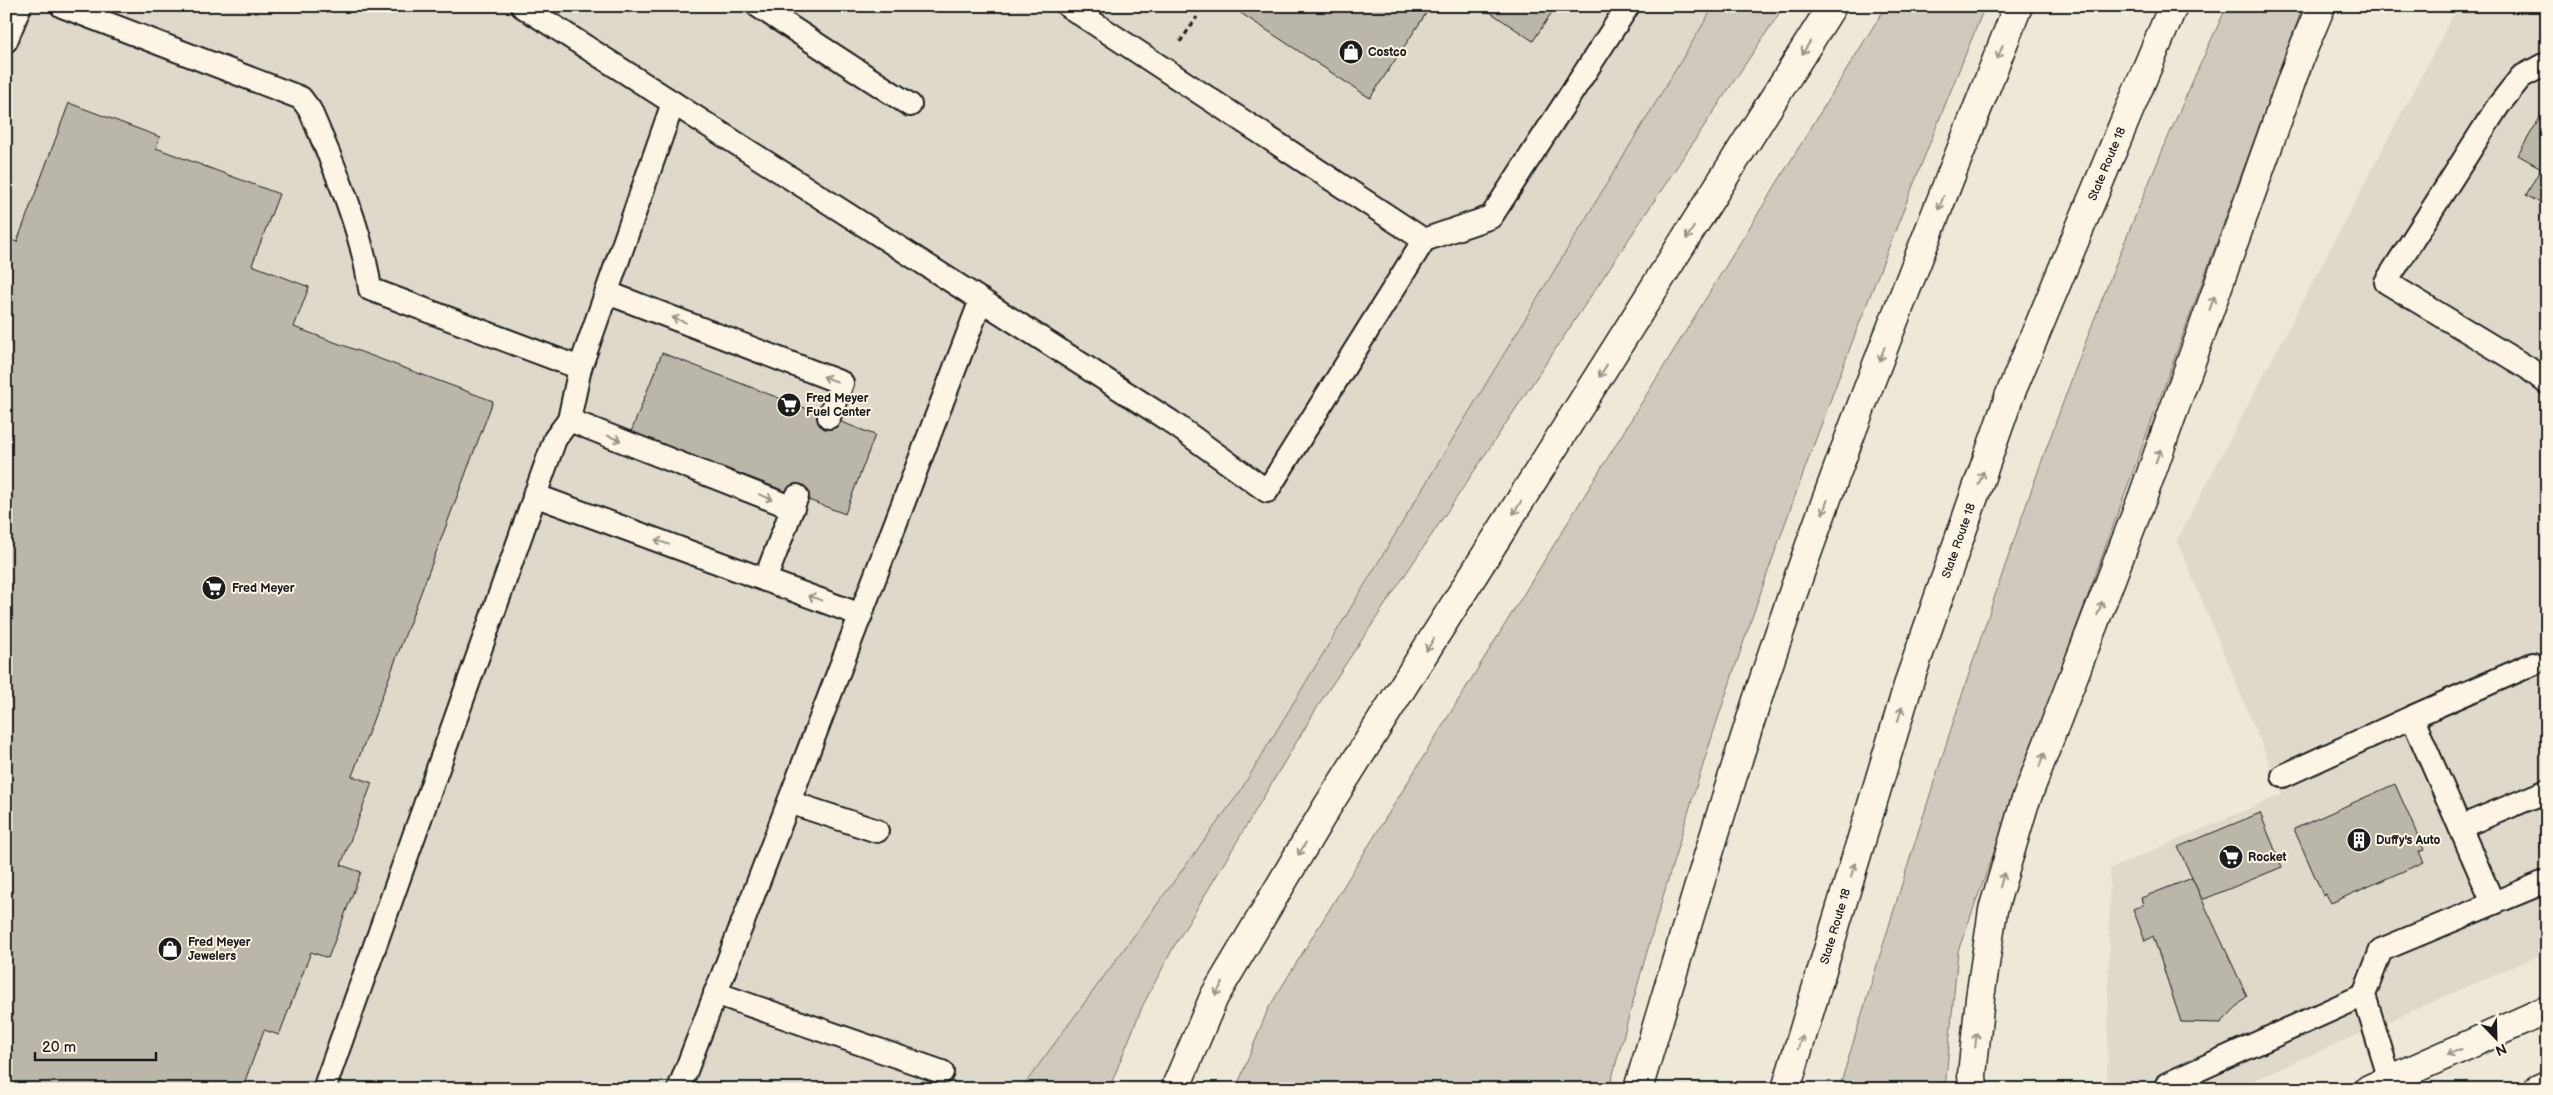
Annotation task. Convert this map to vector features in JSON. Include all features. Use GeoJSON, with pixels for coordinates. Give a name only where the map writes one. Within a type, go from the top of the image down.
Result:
{"type":"FeatureCollection","features":[{"type":"Feature","properties":{"kind":"main road"},"geometry":{"type":"LineString","coordinates":[[1175,1089],[1214,997],[1327,808],[1832,6]]}},
{"type":"Feature","properties":{"kind":"main road"},"geometry":{"type":"LineString","coordinates":[[1638,1089],[1703,873],[1793,594],[1898,310],[2018,6]]}},
{"type":"Feature","properties":{"kind":"main road","name":"State Route 18"},"geometry":{"type":"LineString","coordinates":[[1786,1089],[1910,679],[2006,407],[2173,6]]}},
{"type":"Feature","properties":{"kind":"main road"},"geometry":{"type":"LineString","coordinates":[[1973,1089],[1972,1075],[1979,1008],[1993,910],[2024,805],[2143,496],[2321,6]]}},
{"type":"Feature","properties":{"kind":"main road"},"geometry":{"type":"LineString","coordinates":[[2380,1084],[2547,1010]]}},
{"type":"Feature","properties":{"kind":"main road"},"geometry":{"type":"LineString","coordinates":[[2538,1089],[2547,1085]]}},
{"type":"Feature","properties":{"kind":"lane"},"geometry":{"type":"LineString","coordinates":[[6,41],[20,6]]}},
{"type":"Feature","properties":{"kind":"lane"},"geometry":{"type":"LineString","coordinates":[[62,6],[300,98],[310,110],[348,207],[367,264],[370,289],[580,368]]}},
{"type":"Feature","properties":{"kind":"lane"},"geometry":{"type":"LineString","coordinates":[[522,6],[1170,421],[1267,491],[1424,240],[1491,217],[1628,6]]}},
{"type":"Feature","properties":{"kind":"lane"},"geometry":{"type":"LineString","coordinates":[[758,6],[910,105]]}},
{"type":"Feature","properties":{"kind":"lane"},"geometry":{"type":"LineString","coordinates":[[1068,6],[1424,240]]}},
{"type":"Feature","properties":{"kind":"lane"},"geometry":{"type":"LineString","coordinates":[[2547,63],[2522,77],[2498,106],[2386,282],[2528,368],[2547,383]]}},
{"type":"Feature","properties":{"kind":"lane"},"geometry":{"type":"LineString","coordinates":[[324,1089],[554,439],[569,420],[580,368],[608,293],[673,103]]}},
{"type":"Feature","properties":{"kind":"lane"},"geometry":{"type":"LineString","coordinates":[[608,293],[842,383],[829,417]]}},
{"type":"Feature","properties":{"kind":"lane"},"geometry":{"type":"LineString","coordinates":[[679,1089],[981,300]]}},
{"type":"Feature","properties":{"kind":"lane"},"geometry":{"type":"LineString","coordinates":[[569,420],[795,502],[765,580]]}},
{"type":"Feature","properties":{"kind":"lane"},"geometry":{"type":"LineString","coordinates":[[534,496],[861,615]]}},
{"type":"Feature","properties":{"kind":"lane"},"geometry":{"type":"LineString","coordinates":[[2283,776],[2533,664]]}},
{"type":"Feature","properties":{"kind":"lane"},"geometry":{"type":"LineString","coordinates":[[2412,717],[2493,903]]}},
{"type":"Feature","properties":{"kind":"lane"},"geometry":{"type":"LineString","coordinates":[[2460,827],[2547,790]]}},
{"type":"Feature","properties":{"kind":"lane"},"geometry":{"type":"LineString","coordinates":[[789,802],[876,831]]}},
{"type":"Feature","properties":{"kind":"lane"},"geometry":{"type":"LineString","coordinates":[[2380,1084],[2364,995],[2381,950],[2547,881]]}},
{"type":"Feature","properties":{"kind":"lane"},"geometry":{"type":"LineString","coordinates":[[716,993],[942,1072]]}},
{"type":"Feature","properties":{"kind":"lane"},"geometry":{"type":"LineString","coordinates":[[2169,1089],[2167,1084],[2364,995]]}},
{"type":"Feature","properties":{"kind":"path"},"geometry":{"type":"LineString","coordinates":[[1177,46],[1197,17]]}},
{"type":"Feature","properties":{"kind":"shaded area"},"geometry":{"type":"Polygon","coordinates":[[[6,6],[1714,6],[1239,793],[1021,1089],[6,1089],[6,6]]]}},
{"type":"Feature","properties":{"kind":"shaded area"},"geometry":{"type":"Polygon","coordinates":[[[1714,6],[1784,6],[1321,701],[1172,950],[1143,1005],[1109,1089],[1021,1089],[1239,793],[1714,6]]]}},
{"type":"Feature","properties":{"kind":"shaded area"},"geometry":{"type":"Polygon","coordinates":[[[1886,6],[1985,6],[1840,374],[1772,559],[1696,788],[1657,917],[1609,1089],[1236,1089],[1268,1009],[1886,6]]]}},
{"type":"Feature","properties":{"kind":"shaded area"},"geometry":{"type":"Polygon","coordinates":[[[2227,6],[2303,6],[1958,951],[1945,1089],[1839,1089],[1968,677],[2062,405],[2113,270],[2168,137],[2227,6]]]}},
{"type":"Feature","properties":{"kind":"shaded area"},"geometry":{"type":"Polygon","coordinates":[[[2458,6],[2547,6],[2547,952],[2233,1089],[2107,1089],[2110,869],[2282,794],[2177,540],[2458,6]]]}},
{"type":"Feature","properties":{"kind":"building","name":"Costco"},"geometry":{"type":"Polygon","coordinates":[[[1230,6],[1431,6],[1370,98],[1230,6]]]}},
{"type":"Feature","properties":{"kind":"building"},"geometry":{"type":"Polygon","coordinates":[[[1481,6],[1556,6],[1533,41],[1481,6]]]}},
{"type":"Feature","properties":{"kind":"building","name":"Fred Meyer"},"geometry":{"type":"Polygon","coordinates":[[[69,103],[160,137],[156,148],[279,194],[252,265],[309,287],[294,327],[493,401],[352,776],[372,783],[341,865],[361,872],[328,958],[311,952],[279,1035],[264,1030],[242,1089],[6,1089],[6,238],[17,242],[69,103]]]}},
{"type":"Feature","properties":{"kind":"building"},"geometry":{"type":"Polygon","coordinates":[[[2539,119],[2547,123],[2547,207],[2526,195],[2541,168],[2518,155],[2539,119]]]}},
{"type":"Feature","properties":{"kind":"building"},"geometry":{"type":"Polygon","coordinates":[[[662,353],[875,435],[845,514],[631,432],[662,353]]]}},
{"type":"Feature","properties":{"kind":"building","name":"Duffy's Auto"},"geometry":{"type":"Polygon","coordinates":[[[2395,784],[2424,850],[2419,852],[2424,862],[2331,903],[2326,894],[2323,895],[2294,829],[2395,784]]]}},
{"type":"Feature","properties":{"kind":"building","name":"Rocket"},"geometry":{"type":"Polygon","coordinates":[[[2260,813],[2282,867],[2202,900],[2178,847],[2260,813]]]}},
{"type":"Feature","properties":{"kind":"building"},"geometry":{"type":"Polygon","coordinates":[[[2192,878],[2247,996],[2221,1023],[2181,1022],[2153,936],[2145,941],[2133,909],[2143,905],[2141,898],[2192,878]]]}},
{"type":"Feature","properties":{"kind":"place","name":"Costco"},"geometry":{"type":"Point","coordinates":[1351,52]}},
{"type":"Feature","properties":{"kind":"place","name":"Fred Meyer Fuel Center"},"geometry":{"type":"Point","coordinates":[789,405]}},
{"type":"Feature","properties":{"kind":"place","name":"Fred Meyer"},"geometry":{"type":"Point","coordinates":[214,588]}},
{"type":"Feature","properties":{"kind":"place","name":"Duffy's Auto"},"geometry":{"type":"Point","coordinates":[2359,840]}},
{"type":"Feature","properties":{"kind":"place","name":"Rocket"},"geometry":{"type":"Point","coordinates":[2231,857]}},
{"type":"Feature","properties":{"kind":"place","name":"Fred Meyer Jewelers"},"geometry":{"type":"Point","coordinates":[170,949]}}]}
